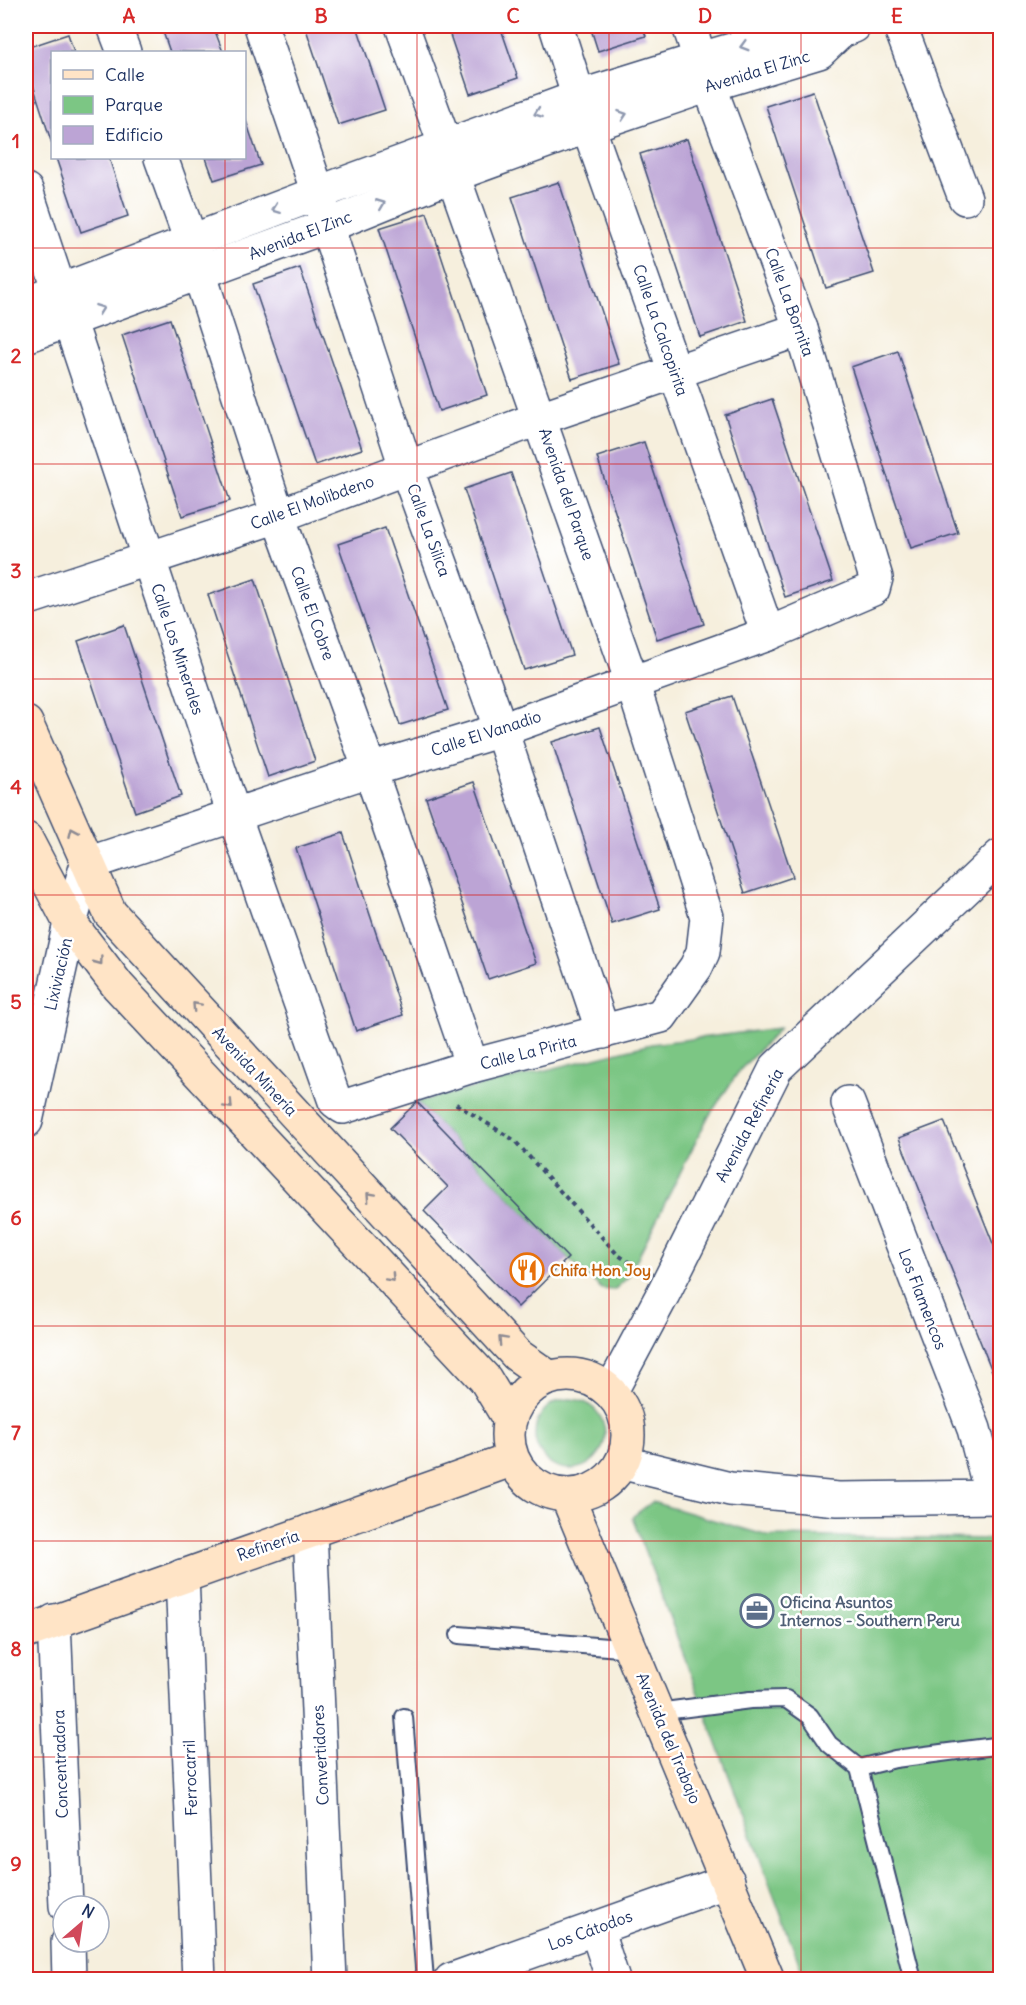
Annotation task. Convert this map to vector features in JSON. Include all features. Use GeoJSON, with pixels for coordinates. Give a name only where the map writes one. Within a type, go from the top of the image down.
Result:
{"type":"FeatureCollection","features":[{"type":"Feature","properties":{"kind":"main road","name":"Avenida Minería"},"geometry":{"type":"LineString","coordinates":[[26,723],[110,913],[517,1355],[548,1376]]}},
{"type":"Feature","properties":{"kind":"main road"},"geometry":{"type":"LineString","coordinates":[[26,839],[70,923],[118,986],[485,1379],[508,1417],[511,1460],[534,1487],[568,1498],[601,1488],[624,1463],[627,1418],[611,1391],[581,1375],[548,1376],[531,1386],[508,1417]]}},
{"type":"Feature","properties":{"kind":"main road","name":"Refinería"},"geometry":{"type":"LineString","coordinates":[[40,1626],[511,1460]]}},
{"type":"Feature","properties":{"kind":"main road","name":"Avenida del Trabajo"},"geometry":{"type":"LineString","coordinates":[[568,1498],[768,1980]]}},
{"type":"Feature","properties":{"kind":"street"},"geometry":{"type":"LineString","coordinates":[[114,26],[124,51]]}},
{"type":"Feature","properties":{"kind":"street","name":"Calle La Silica"},"geometry":{"type":"LineString","coordinates":[[261,26],[318,193],[406,467],[501,730],[603,1032]]}},
{"type":"Feature","properties":{"kind":"street","name":"Avenida del Parque"},"geometry":{"type":"LineString","coordinates":[[402,26],[632,682],[707,917],[703,952],[696,967]]}},
{"type":"Feature","properties":{"kind":"street","name":"Calle La Calcopirita"},"geometry":{"type":"LineString","coordinates":[[556,26],[584,112],[768,634]]}},
{"type":"Feature","properties":{"kind":"street","name":"Calle La Bornita"},"geometry":{"type":"LineString","coordinates":[[689,26],[801,329],[876,578],[875,584]]}},
{"type":"Feature","properties":{"kind":"street"},"geometry":{"type":"LineString","coordinates":[[900,26],[965,198]]}},
{"type":"Feature","properties":{"kind":"street","name":"Avenida El Zinc"},"geometry":{"type":"LineString","coordinates":[[26,336],[64,306],[191,241],[318,193],[450,161],[584,112],[705,72],[819,52],[844,27]]}},
{"type":"Feature","properties":{"kind":"street","name":"Calle El Cobre"},"geometry":{"type":"LineString","coordinates":[[161,159],[191,241],[278,516],[370,770],[472,1066]]}},
{"type":"Feature","properties":{"kind":"street","name":"Avenida El Zinc"},"geometry":{"type":"LineString","coordinates":[[26,304],[64,306],[200,272],[327,226],[450,161]]}},
{"type":"Feature","properties":{"kind":"street","name":"Calle Los Minerales"},"geometry":{"type":"LineString","coordinates":[[26,190],[234,815],[334,1101],[338,1104]]}},
{"type":"Feature","properties":{"kind":"street","name":"Calle El Molibdeno"},"geometry":{"type":"LineString","coordinates":[[26,599],[278,516],[540,418],[801,329]]}},
{"type":"Feature","properties":{"kind":"street","name":"Calle El Vanadio"},"geometry":{"type":"LineString","coordinates":[[87,864],[370,770],[501,730],[768,634],[873,589],[875,584]]}},
{"type":"Feature","properties":{"kind":"street","name":"Avenida Refinería"},"geometry":{"type":"LineString","coordinates":[[611,1391],[776,1068],[1000,856]]}},
{"type":"Feature","properties":{"kind":"street","name":"Lixiviación"},"geometry":{"type":"LineString","coordinates":[[26,1121],[70,923],[87,864]]}},
{"type":"Feature","properties":{"kind":"street","name":"Calle La Pirita"},"geometry":{"type":"LineString","coordinates":[[338,1104],[343,1107],[472,1066],[661,1016],[696,967]]}},
{"type":"Feature","properties":{"kind":"street","name":"Los Flamencos"},"geometry":{"type":"LineString","coordinates":[[848,1103],[974,1429],[996,1497]]}},
{"type":"Feature","properties":{"kind":"street"},"geometry":{"type":"LineString","coordinates":[[624,1463],[730,1489],[816,1497],[838,1499],[996,1497]]}},
{"type":"Feature","properties":{"kind":"street","name":"Convertidores"},"geometry":{"type":"LineString","coordinates":[[310,1531],[330,1980]]}},
{"type":"Feature","properties":{"kind":"street","name":"Ferrocarril"},"geometry":{"type":"LineString","coordinates":[[182,1576],[198,1980]]}},
{"type":"Feature","properties":{"kind":"street","name":"Concentradora"},"geometry":{"type":"LineString","coordinates":[[40,1626],[65,1894]]}},
{"type":"Feature","properties":{"kind":"street","name":"Los Cátodos"},"geometry":{"type":"LineString","coordinates":[[456,1979],[728,1881]]}},
{"type":"Feature","properties":{"kind":"street"},"geometry":{"type":"LineString","coordinates":[[596,1928],[613,1980]]}},
{"type":"Feature","properties":{"kind":"street"},"geometry":{"type":"LineString","coordinates":[[68,1954],[69,1980]]}},
{"type":"Feature","properties":{"kind":"lane"},"geometry":{"type":"LineString","coordinates":[[459,1635],[632,1649]]}},
{"type":"Feature","properties":{"kind":"lane"},"geometry":{"type":"LineString","coordinates":[[657,1712],[750,1700],[786,1700],[810,1716],[829,1744],[859,1768],[913,1980]]}},
{"type":"Feature","properties":{"kind":"lane"},"geometry":{"type":"LineString","coordinates":[[404,1717],[425,1980]]}},
{"type":"Feature","properties":{"kind":"lane"},"geometry":{"type":"LineString","coordinates":[[859,1768],[895,1759],[995,1746]]}},
{"type":"Feature","properties":{"kind":"path"},"geometry":{"type":"LineString","coordinates":[[434,1078],[458,1106],[514,1140],[617,1254],[666,1287]]}},
{"type":"Feature","properties":{"kind":"green space"},"geometry":{"type":"Polygon","coordinates":[[[780,1028],[739,1071],[707,1119],[628,1277],[614,1290],[602,1289],[568,1258],[417,1102],[651,1044],[780,1028]]]}},
{"type":"Feature","properties":{"kind":"green space"},"geometry":{"type":"Polygon","coordinates":[[[570,1399],[589,1405],[599,1415],[605,1434],[599,1453],[589,1463],[570,1469],[551,1463],[541,1453],[535,1434],[541,1415],[551,1405],[570,1399]]]}},
{"type":"Feature","properties":{"kind":"green space"},"geometry":{"type":"Polygon","coordinates":[[[652,1502],[768,1536],[1000,1539],[1000,1979],[805,1979],[632,1517],[652,1502]]]}},
{"type":"Feature","properties":{"kind":"building"},"geometry":{"type":"Polygon","coordinates":[[[161,26],[213,26],[223,51],[170,51],[161,26]]]}},
{"type":"Feature","properties":{"kind":"building"},"geometry":{"type":"Polygon","coordinates":[[[305,26],[357,26],[385,110],[338,125],[305,26]]]}},
{"type":"Feature","properties":{"kind":"building"},"geometry":{"type":"Polygon","coordinates":[[[447,26],[500,26],[518,78],[470,94],[447,26]]]}},
{"type":"Feature","properties":{"kind":"building"},"geometry":{"type":"Polygon","coordinates":[[[590,26],[642,26],[646,36],[598,51],[590,26]]]}},
{"type":"Feature","properties":{"kind":"building"},"geometry":{"type":"Polygon","coordinates":[[[68,34],[74,51],[51,51],[51,141],[26,63],[26,48],[68,34]]]}},
{"type":"Feature","properties":{"kind":"building"},"geometry":{"type":"Polygon","coordinates":[[[813,91],[874,273],[826,288],[766,106],[813,91]]]}},
{"type":"Feature","properties":{"kind":"building"},"geometry":{"type":"Polygon","coordinates":[[[246,121],[261,165],[214,180],[206,159],[246,159],[246,121]]]}},
{"type":"Feature","properties":{"kind":"building"},"geometry":{"type":"Polygon","coordinates":[[[687,139],[747,321],[700,337],[640,154],[687,139]]]}},
{"type":"Feature","properties":{"kind":"building"},"geometry":{"type":"Polygon","coordinates":[[[56,159],[109,159],[128,216],[81,232],[56,159]]]}},
{"type":"Feature","properties":{"kind":"building"},"geometry":{"type":"Polygon","coordinates":[[[559,182],[619,364],[572,379],[512,197],[559,182]]]}},
{"type":"Feature","properties":{"kind":"building"},"geometry":{"type":"Polygon","coordinates":[[[427,213],[487,395],[439,411],[379,228],[427,213]]]}},
{"type":"Feature","properties":{"kind":"building"},"geometry":{"type":"Polygon","coordinates":[[[300,268],[362,449],[315,465],[253,284],[300,268]]]}},
{"type":"Feature","properties":{"kind":"building"},"geometry":{"type":"Polygon","coordinates":[[[170,319],[230,501],[182,516],[122,335],[170,319]]]}},
{"type":"Feature","properties":{"kind":"building"},"geometry":{"type":"Polygon","coordinates":[[[898,351],[958,533],[911,548],[851,367],[898,351]]]}},
{"type":"Feature","properties":{"kind":"building"},"geometry":{"type":"Polygon","coordinates":[[[772,399],[833,581],[785,597],[725,415],[772,399]]]}},
{"type":"Feature","properties":{"kind":"building"},"geometry":{"type":"Polygon","coordinates":[[[644,442],[704,624],[657,639],[597,457],[644,442]]]}},
{"type":"Feature","properties":{"kind":"building"},"geometry":{"type":"Polygon","coordinates":[[[511,473],[572,655],[524,670],[464,489],[511,473]]]}},
{"type":"Feature","properties":{"kind":"building"},"geometry":{"type":"Polygon","coordinates":[[[385,528],[448,710],[400,725],[338,544],[385,528]]]}},
{"type":"Feature","properties":{"kind":"building"},"geometry":{"type":"Polygon","coordinates":[[[255,579],[315,761],[268,777],[208,595],[255,579]]]}},
{"type":"Feature","properties":{"kind":"building"},"geometry":{"type":"Polygon","coordinates":[[[124,625],[181,796],[135,812],[78,641],[124,625]]]}},
{"type":"Feature","properties":{"kind":"building"},"geometry":{"type":"Polygon","coordinates":[[[732,696],[793,877],[745,893],[685,711],[732,696]]]}},
{"type":"Feature","properties":{"kind":"building"},"geometry":{"type":"Polygon","coordinates":[[[600,727],[660,909],[612,924],[552,742],[600,727]]]}},
{"type":"Feature","properties":{"kind":"building"},"geometry":{"type":"Polygon","coordinates":[[[474,782],[536,963],[488,979],[426,798],[474,782]]]}},
{"type":"Feature","properties":{"kind":"building"},"geometry":{"type":"Polygon","coordinates":[[[343,833],[403,1015],[356,1031],[296,848],[343,833]]]}},
{"type":"Feature","properties":{"kind":"building"},"geometry":{"type":"Polygon","coordinates":[[[417,1102],[568,1258],[518,1307],[424,1211],[448,1187],[390,1128],[417,1102]]]}},
{"type":"Feature","properties":{"kind":"building"},"geometry":{"type":"Polygon","coordinates":[[[944,1121],[1000,1261],[1000,1391],[899,1138],[944,1121]]]}},
{"type":"Feature","properties":{"kind":"place","name":"Chifa Hon Joy"},"geometry":{"type":"Point","coordinates":[527,1270]}},
{"type":"Feature","properties":{"kind":"place","name":"Oficina Asuntos Internos - Southern Peru"},"geometry":{"type":"Point","coordinates":[757,1611]}}]}
